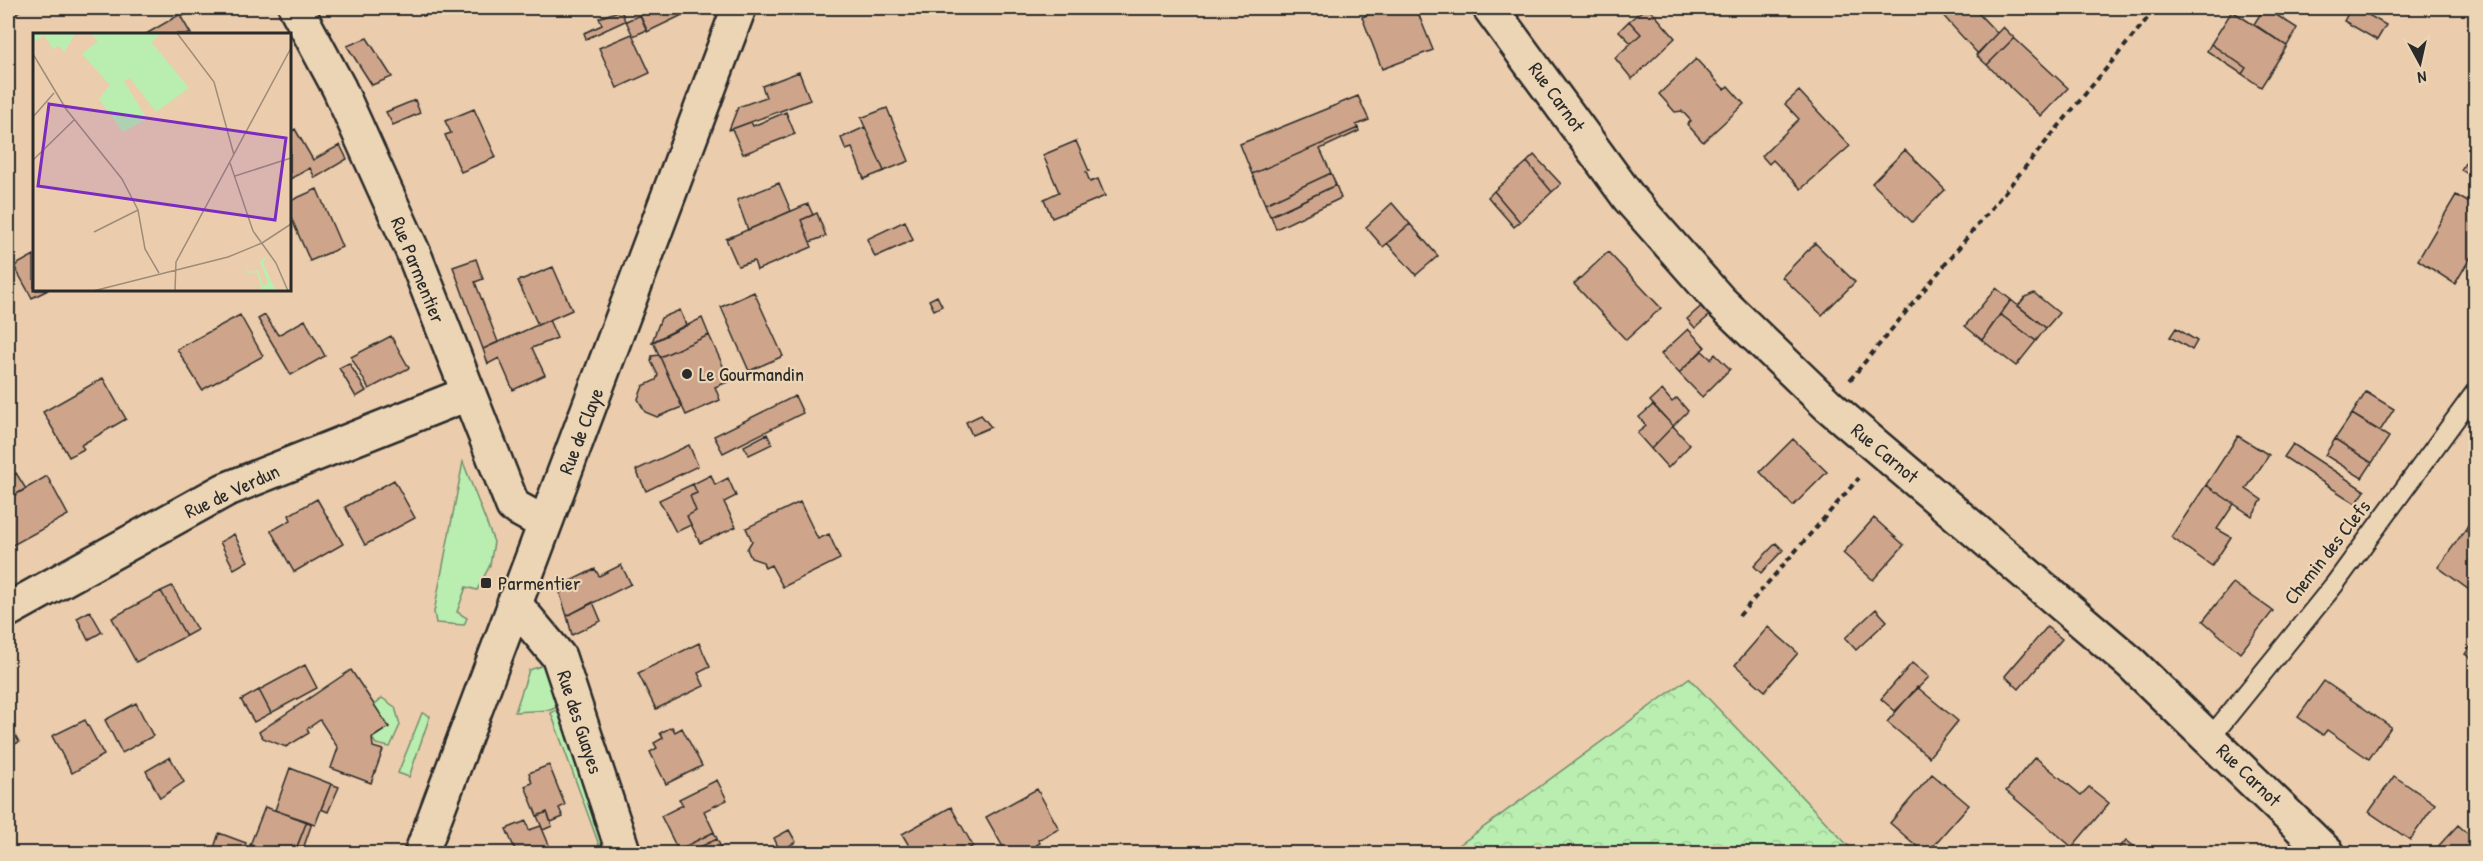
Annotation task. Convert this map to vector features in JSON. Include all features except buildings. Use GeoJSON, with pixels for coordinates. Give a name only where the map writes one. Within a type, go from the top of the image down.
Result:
{"type":"FeatureCollection","features":[{"type":"Feature","properties":{"kind":"street","name":"Rue Parmentier"},"geometry":{"type":"LineString","coordinates":[[296,8],[339,88],[414,254],[467,394],[513,506],[544,523]]}},
{"type":"Feature","properties":{"kind":"street","name":"Rue de Claye"},"geometry":{"type":"LineString","coordinates":[[421,854],[739,8]]}},
{"type":"Feature","properties":{"kind":"street","name":"Rue Carnot"},"geometry":{"type":"LineString","coordinates":[[1490,8],[1559,99],[1629,198],[1720,301],[1829,406],[2130,663],[2328,854]]}},
{"type":"Feature","properties":{"kind":"street","name":"Rue de Verdun"},"geometry":{"type":"LineString","coordinates":[[8,610],[225,490],[467,394]]}},
{"type":"Feature","properties":{"kind":"street","name":"Rue des Guayes"},"geometry":{"type":"LineString","coordinates":[[514,603],[559,657],[624,854]]}},
{"type":"Feature","properties":{"kind":"lane","name":"Chemin des Clefs"},"geometry":{"type":"LineString","coordinates":[[2210,738],[2334,585],[2475,390]]}},
{"type":"Feature","properties":{"kind":"path"},"geometry":{"type":"LineString","coordinates":[[1829,406],[2156,8]]}},
{"type":"Feature","properties":{"kind":"path"},"geometry":{"type":"LineString","coordinates":[[1739,616],[1882,450]]}},
{"type":"Feature","properties":{"kind":"green space"},"geometry":{"type":"Polygon","coordinates":[[[463,462],[494,542],[490,565],[477,590],[466,587],[457,612],[467,618],[464,625],[436,623],[434,612],[463,462]]]}},
{"type":"Feature","properties":{"kind":"green space"},"geometry":{"type":"Polygon","coordinates":[[[544,665],[560,706],[550,710],[515,712],[529,670],[544,665]]]}},
{"type":"Feature","properties":{"kind":"green space"},"geometry":{"type":"Polygon","coordinates":[[[1689,678],[1855,853],[1464,854],[1458,846],[1689,678]]]}},
{"type":"Feature","properties":{"kind":"green space"},"geometry":{"type":"Polygon","coordinates":[[[382,698],[395,707],[400,725],[390,747],[376,744],[372,738],[389,727],[374,705],[382,698]]]}},
{"type":"Feature","properties":{"kind":"green space"},"geometry":{"type":"Polygon","coordinates":[[[562,707],[612,853],[602,853],[551,713],[562,707]]]}},
{"type":"Feature","properties":{"kind":"green space"},"geometry":{"type":"Polygon","coordinates":[[[422,713],[430,716],[409,777],[398,773],[422,713]]]}},
{"type":"Feature","properties":{"kind":"place","name":"Le Gourmandin"},"geometry":{"type":"Point","coordinates":[687,374]}},
{"type":"Feature","properties":{"kind":"place","name":"Parmentier"},"geometry":{"type":"Point","coordinates":[486,583]}}]}
